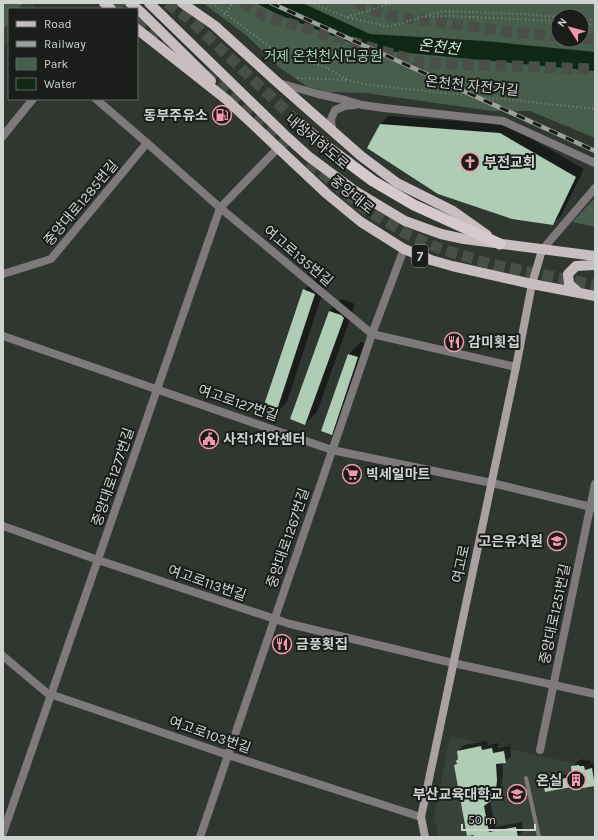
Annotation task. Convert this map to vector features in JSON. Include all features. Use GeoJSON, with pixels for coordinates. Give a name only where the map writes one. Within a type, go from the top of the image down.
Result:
{"type":"FeatureCollection","features":[{"type":"Feature","properties":{"kind":"highway"},"geometry":{"type":"LineString","coordinates":[[301,125],[373,181],[414,205],[500,244]]}},
{"type":"Feature","properties":{"kind":"main road","name":"내성지하도로"},"geometry":{"type":"LineString","coordinates":[[149,3],[287,137],[308,156],[356,192],[405,221],[440,234],[500,244]]}},
{"type":"Feature","properties":{"kind":"main road"},"geometry":{"type":"LineString","coordinates":[[182,3],[214,25],[361,156],[397,183],[453,212],[500,244]]}},
{"type":"Feature","properties":{"kind":"main road"},"geometry":{"type":"LineString","coordinates":[[138,10],[207,77],[227,100]]}},
{"type":"Feature","properties":{"kind":"main road","name":"중앙대로"},"geometry":{"type":"LineString","coordinates":[[138,30],[227,100],[327,194],[361,222],[404,249],[431,260],[452,266],[595,296]]}},
{"type":"Feature","properties":{"kind":"main road","name":"7"},"geometry":{"type":"LineString","coordinates":[[500,244],[595,256]]}},
{"type":"Feature","properties":{"kind":"main road","name":"여고로"},"geometry":{"type":"LineString","coordinates":[[425,837],[420,817],[492,483],[532,284],[542,250]]}},
{"type":"Feature","properties":{"kind":"main road"},"geometry":{"type":"LineString","coordinates":[[579,293],[569,284],[568,274],[576,266],[595,265]]}},
{"type":"Feature","properties":{"kind":"street"},"geometry":{"type":"LineString","coordinates":[[277,82],[362,105],[503,121],[595,163]]}},
{"type":"Feature","properties":{"kind":"street"},"geometry":{"type":"LineString","coordinates":[[3,136],[31,100]]}},
{"type":"Feature","properties":{"kind":"street","name":"여고로135번길"},"geometry":{"type":"LineString","coordinates":[[97,100],[220,208],[372,334],[516,367]]}},
{"type":"Feature","properties":{"kind":"street"},"geometry":{"type":"LineString","coordinates":[[332,130],[331,119],[335,110],[345,106],[362,105]]}},
{"type":"Feature","properties":{"kind":"street","name":"중앙대로1285번길"},"geometry":{"type":"LineString","coordinates":[[3,274],[51,259],[147,143]]}},
{"type":"Feature","properties":{"kind":"street","name":"중앙대로1277번길"},"geometry":{"type":"LineString","coordinates":[[3,834],[220,208],[278,148]]}},
{"type":"Feature","properties":{"kind":"street"},"geometry":{"type":"LineString","coordinates":[[542,250],[595,188]]}},
{"type":"Feature","properties":{"kind":"street","name":"중앙대로1267번길"},"geometry":{"type":"LineString","coordinates":[[200,837],[372,334],[404,249]]}},
{"type":"Feature","properties":{"kind":"street","name":"여고로127번길"},"geometry":{"type":"LineString","coordinates":[[3,336],[332,450],[492,483],[593,507]]}},
{"type":"Feature","properties":{"kind":"street","name":"중앙대로1251번길"},"geometry":{"type":"LineString","coordinates":[[540,750],[593,507],[595,484]]}},
{"type":"Feature","properties":{"kind":"street","name":"여고로113번길"},"geometry":{"type":"LineString","coordinates":[[3,526],[98,560],[290,624],[453,663],[595,694]]}},
{"type":"Feature","properties":{"kind":"street","name":"여고로103번길"},"geometry":{"type":"LineString","coordinates":[[3,656],[51,695],[228,755],[420,817]]}},
{"type":"Feature","properties":{"kind":"lane"},"geometry":{"type":"LineString","coordinates":[[526,778],[539,837]]}},
{"type":"Feature","properties":{"kind":"path","name":"온천천 자전거길"},"geometry":{"type":"LineString","coordinates":[[212,3],[274,50],[327,68],[348,80]]}},
{"type":"Feature","properties":{"kind":"path"},"geometry":{"type":"LineString","coordinates":[[224,15],[233,3]]}},
{"type":"Feature","properties":{"kind":"path"},"geometry":{"type":"LineString","coordinates":[[311,3],[346,17],[389,27],[442,11],[550,16]]}},
{"type":"Feature","properties":{"kind":"path"},"geometry":{"type":"LineString","coordinates":[[346,17],[393,3]]}},
{"type":"Feature","properties":{"kind":"path"},"geometry":{"type":"LineString","coordinates":[[420,18],[451,16],[550,21]]}},
{"type":"Feature","properties":{"kind":"path","name":"온천천 자전거길"},"geometry":{"type":"LineString","coordinates":[[296,78],[348,80],[369,85],[595,109]]}},
{"type":"Feature","properties":{"kind":"shaded area"},"geometry":{"type":"Polygon","coordinates":[[[3,3],[36,3],[33,8],[8,8],[8,41],[3,48],[3,3]]]}},
{"type":"Feature","properties":{"kind":"shaded area","name":"부산교육대학교"},"geometry":{"type":"Polygon","coordinates":[[[450,736],[595,768],[595,837],[439,837],[434,819],[450,736]]]}},
{"type":"Feature","properties":{"kind":"green space"},"geometry":{"type":"Polygon","coordinates":[[[3,3],[23,3],[19,8],[8,8],[8,23],[3,30],[3,3]]]}},
{"type":"Feature","properties":{"kind":"green space","name":"거제 온천천시민공원"},"geometry":{"type":"Polygon","coordinates":[[[203,3],[595,4],[595,138],[530,111],[492,111],[366,93],[328,92],[308,87],[280,68],[247,36],[203,3]]]}},
{"type":"Feature","properties":{"kind":"green space"},"geometry":{"type":"Polygon","coordinates":[[[595,198],[595,227],[572,222],[595,198]]]}},
{"type":"Feature","properties":{"kind":"water","name":"온천천"},"geometry":{"type":"Polygon","coordinates":[[[256,3],[302,3],[370,34],[484,41],[595,52],[595,71],[367,49],[279,15],[256,3]]]}},
{"type":"Feature","properties":{"kind":"building","name":"부전교회"},"geometry":{"type":"Polygon","coordinates":[[[380,124],[500,133],[576,177],[553,225],[512,219],[438,194],[367,148],[380,124]]]}},
{"type":"Feature","properties":{"kind":"building"},"geometry":{"type":"Polygon","coordinates":[[[303,289],[315,294],[275,416],[262,411],[303,289]]]}},
{"type":"Feature","properties":{"kind":"building"},"geometry":{"type":"Polygon","coordinates":[[[329,311],[341,315],[344,318],[305,425],[290,419],[329,311]]]}},
{"type":"Feature","properties":{"kind":"building"},"geometry":{"type":"Polygon","coordinates":[[[348,354],[358,357],[332,435],[321,431],[348,354]]]}},
{"type":"Feature","properties":{"kind":"building"},"geometry":{"type":"Polygon","coordinates":[[[481,746],[482,750],[492,748],[493,753],[504,751],[506,763],[496,764],[496,790],[492,800],[484,806],[489,832],[516,827],[518,837],[467,836],[454,765],[457,764],[457,751],[481,746]]]}},
{"type":"Feature","properties":{"kind":"building","name":"온실"},"geometry":{"type":"Polygon","coordinates":[[[571,766],[584,766],[585,770],[592,768],[595,786],[583,788],[582,785],[545,792],[543,782],[572,777],[571,766]]]}},
{"type":"Feature","properties":{"kind":"tunnel"},"geometry":{"type":"LineString","coordinates":[[114,3],[121,8]]}},
{"type":"Feature","properties":{"kind":"tunnel"},"geometry":{"type":"LineString","coordinates":[[167,3],[188,18],[301,125]]}},
{"type":"Feature","properties":{"kind":"tunnel"},"geometry":{"type":"LineString","coordinates":[[242,3],[264,16],[423,63],[595,69]]}},
{"type":"Feature","properties":{"kind":"tunnel"},"geometry":{"type":"LineString","coordinates":[[356,3],[392,16],[512,32],[550,35]]}},
{"type":"Feature","properties":{"kind":"tunnel"},"geometry":{"type":"LineString","coordinates":[[138,21],[167,42]]}},
{"type":"Feature","properties":{"kind":"tunnel"},"geometry":{"type":"LineString","coordinates":[[590,39],[595,39]]}},
{"type":"Feature","properties":{"kind":"tunnel"},"geometry":{"type":"LineString","coordinates":[[205,74],[292,148]]}},
{"type":"Feature","properties":{"kind":"tunnel"},"geometry":{"type":"LineString","coordinates":[[309,162],[362,207],[405,233],[441,249],[494,265],[595,285]]}},
{"type":"Feature","properties":{"kind":"railway"},"geometry":{"type":"LineString","coordinates":[[271,3],[595,151]]}},
{"type":"Feature","properties":{"kind":"place","name":"동부주유소"},"geometry":{"type":"Point","coordinates":[222,115]}},
{"type":"Feature","properties":{"kind":"place","name":"부전교회"},"geometry":{"type":"Point","coordinates":[470,162]}},
{"type":"Feature","properties":{"kind":"place","name":"감미횟집"},"geometry":{"type":"Point","coordinates":[454,342]}},
{"type":"Feature","properties":{"kind":"place","name":"사직1치안센터"},"geometry":{"type":"Point","coordinates":[209,439]}},
{"type":"Feature","properties":{"kind":"place","name":"빅세일마트"},"geometry":{"type":"Point","coordinates":[352,474]}},
{"type":"Feature","properties":{"kind":"place","name":"고은유치원"},"geometry":{"type":"Point","coordinates":[557,541]}},
{"type":"Feature","properties":{"kind":"place","name":"금풍횟집"},"geometry":{"type":"Point","coordinates":[282,644]}},
{"type":"Feature","properties":{"kind":"place","name":"온실"},"geometry":{"type":"Point","coordinates":[576,780]}},
{"type":"Feature","properties":{"kind":"place","name":"부산교육대학교"},"geometry":{"type":"Point","coordinates":[517,794]}}]}
